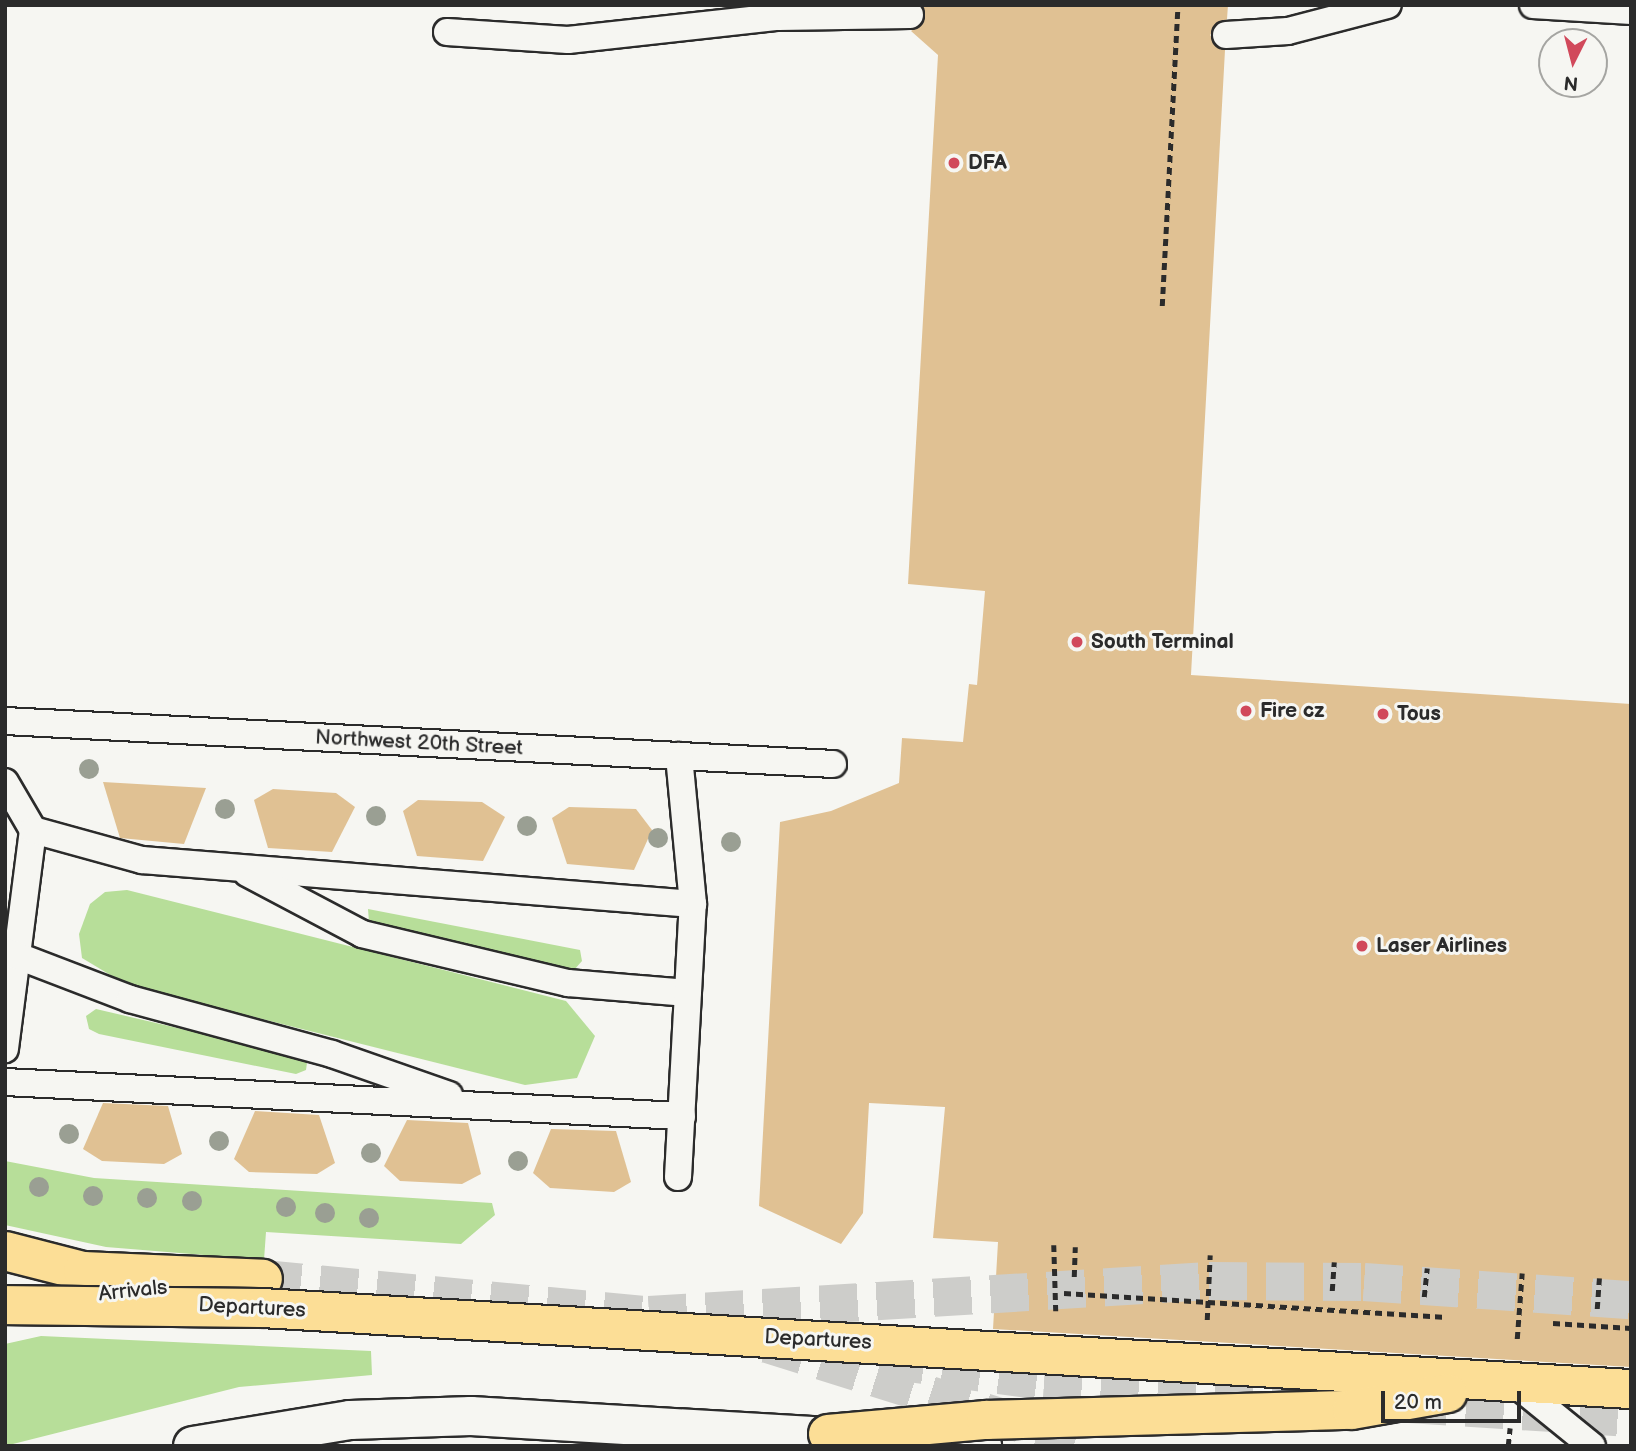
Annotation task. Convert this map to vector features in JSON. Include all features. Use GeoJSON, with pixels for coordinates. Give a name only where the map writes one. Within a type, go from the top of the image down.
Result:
{"type":"FeatureCollection","features":[{"type":"Feature","properties":{"kind":"main road","name":"Arrivals"},"geometry":{"type":"LineString","coordinates":[[5,1251],[83,1271],[263,1279],[106,1293],[5,1311]]}},
{"type":"Feature","properties":{"kind":"main road","name":"Departures"},"geometry":{"type":"LineString","coordinates":[[5,1305],[262,1308],[1631,1389]]}},
{"type":"Feature","properties":{"kind":"main road"},"geometry":{"type":"LineString","coordinates":[[828,1434],[986,1420],[1352,1409],[1513,1381]]}},
{"type":"Feature","properties":{"kind":"main road"},"geometry":{"type":"LineString","coordinates":[[193,1446],[279,1429],[407,1417],[635,1421],[982,1446]]}},
{"type":"Feature","properties":{"kind":"lane"},"geometry":{"type":"LineString","coordinates":[[1226,35],[1288,31],[1388,5]]}},
{"type":"Feature","properties":{"kind":"lane"},"geometry":{"type":"LineString","coordinates":[[1533,5],[1631,10]]}},
{"type":"Feature","properties":{"kind":"lane"},"geometry":{"type":"LineString","coordinates":[[447,32],[568,40],[778,17],[910,15]]}},
{"type":"Feature","properties":{"kind":"lane","name":"Northwest 20th Street"},"geometry":{"type":"LineString","coordinates":[[5,721],[833,764]]}},
{"type":"Feature","properties":{"kind":"lane"},"geometry":{"type":"LineString","coordinates":[[678,1177],[693,904],[679,757]]}},
{"type":"Feature","properties":{"kind":"lane"},"geometry":{"type":"LineString","coordinates":[[5,782],[33,830],[11,955],[5,1049]]}},
{"type":"Feature","properties":{"kind":"lane"},"geometry":{"type":"LineString","coordinates":[[33,830],[142,860],[693,904]]}},
{"type":"Feature","properties":{"kind":"lane"},"geometry":{"type":"LineString","coordinates":[[236,868],[362,934],[568,983],[688,993]]}},
{"type":"Feature","properties":{"kind":"lane"},"geometry":{"type":"LineString","coordinates":[[11,955],[130,999],[332,1054],[477,1105]]}},
{"type":"Feature","properties":{"kind":"lane"},"geometry":{"type":"LineString","coordinates":[[5,1082],[682,1116]]}},
{"type":"Feature","properties":{"kind":"lane"},"geometry":{"type":"LineString","coordinates":[[1513,1381],[1592,1446]]}},
{"type":"Feature","properties":{"kind":"path"},"geometry":{"type":"LineString","coordinates":[[1162,306],[1178,5]]}},
{"type":"Feature","properties":{"kind":"path"},"geometry":{"type":"LineString","coordinates":[[1074,1277],[1075,1247]]}},
{"type":"Feature","properties":{"kind":"path"},"geometry":{"type":"LineString","coordinates":[[1332,1291],[1334,1262]]}},
{"type":"Feature","properties":{"kind":"path"},"geometry":{"type":"LineString","coordinates":[[1423,1297],[1427,1268]]}},
{"type":"Feature","properties":{"kind":"path"},"geometry":{"type":"LineString","coordinates":[[1597,1309],[1599,1278]]}},
{"type":"Feature","properties":{"kind":"path"},"geometry":{"type":"LineString","coordinates":[[1063,1293],[1446,1317]]}},
{"type":"Feature","properties":{"kind":"path"},"geometry":{"type":"LineString","coordinates":[[1553,1323],[1631,1328]]}},
{"type":"Feature","properties":{"kind":"green space"},"geometry":{"type":"Polygon","coordinates":[[[127,890],[566,1001],[595,1036],[577,1078],[525,1085],[127,985],[82,958],[79,934],[90,904],[105,892],[127,890]]]}},
{"type":"Feature","properties":{"kind":"green space"},"geometry":{"type":"Polygon","coordinates":[[[368,909],[580,950],[582,961],[574,970],[369,922],[368,909]]]}},
{"type":"Feature","properties":{"kind":"green space"},"geometry":{"type":"Polygon","coordinates":[[[96,1009],[289,1054],[307,1063],[306,1070],[296,1074],[99,1034],[89,1029],[86,1016],[96,1009]]]}},
{"type":"Feature","properties":{"kind":"green space"},"geometry":{"type":"Polygon","coordinates":[[[5,1161],[94,1178],[492,1203],[495,1215],[461,1244],[266,1232],[264,1260],[106,1247],[5,1225],[5,1161]]]}},
{"type":"Feature","properties":{"kind":"green space"},"geometry":{"type":"Polygon","coordinates":[[[41,1336],[371,1351],[372,1375],[239,1387],[5,1446],[5,1344],[41,1336]]]}},
{"type":"Feature","properties":{"kind":"building","name":"South Terminal"},"geometry":{"type":"Polygon","coordinates":[[[922,5],[1228,5],[1227,19],[1210,35],[1225,50],[1191,675],[1631,704],[1631,1367],[993,1329],[998,1242],[933,1238],[945,1107],[869,1103],[863,1213],[841,1244],[759,1206],[780,822],[831,811],[899,783],[902,738],[963,742],[969,684],[977,685],[985,591],[908,584],[938,55],[911,31],[924,22],[922,5]]]}},
{"type":"Feature","properties":{"kind":"building"},"geometry":{"type":"Polygon","coordinates":[[[103,782],[206,788],[184,844],[120,838],[103,782]]]}},
{"type":"Feature","properties":{"kind":"building"},"geometry":{"type":"Polygon","coordinates":[[[273,789],[336,793],[355,807],[332,852],[268,848],[254,800],[273,789]]]}},
{"type":"Feature","properties":{"kind":"building"},"geometry":{"type":"Polygon","coordinates":[[[418,800],[482,802],[505,817],[483,861],[417,856],[403,811],[418,800]]]}},
{"type":"Feature","properties":{"kind":"building"},"geometry":{"type":"Polygon","coordinates":[[[569,807],[636,809],[652,830],[634,870],[567,864],[552,818],[569,807]]]}},
{"type":"Feature","properties":{"kind":"building"},"geometry":{"type":"Polygon","coordinates":[[[103,1103],[168,1106],[182,1154],[164,1164],[102,1161],[83,1149],[103,1103]]]}},
{"type":"Feature","properties":{"kind":"building"},"geometry":{"type":"Polygon","coordinates":[[[255,1111],[319,1115],[335,1163],[317,1174],[249,1172],[234,1159],[255,1111]]]}},
{"type":"Feature","properties":{"kind":"building"},"geometry":{"type":"Polygon","coordinates":[[[407,1120],[468,1123],[481,1174],[462,1184],[400,1181],[384,1166],[407,1120]]]}},
{"type":"Feature","properties":{"kind":"building"},"geometry":{"type":"Polygon","coordinates":[[[551,1129],[616,1131],[631,1182],[614,1192],[550,1188],[533,1173],[551,1129]]]}},
{"type":"Feature","properties":{"kind":"tunnel"},"geometry":{"type":"LineString","coordinates":[[263,1279],[654,1316]]}},
{"type":"Feature","properties":{"kind":"tunnel"},"geometry":{"type":"LineString","coordinates":[[649,1315],[1209,1281],[1364,1282],[1631,1300]]}},
{"type":"Feature","properties":{"kind":"tunnel"},"geometry":{"type":"LineString","coordinates":[[767,1344],[1092,1446]]}},
{"type":"Feature","properties":{"kind":"tunnel"},"geometry":{"type":"LineString","coordinates":[[886,1360],[1044,1381],[1300,1397]]}},
{"type":"Feature","properties":{"kind":"tunnel"},"geometry":{"type":"LineString","coordinates":[[1409,1404],[1631,1418]]}},
{"type":"Feature","properties":{"kind":"place","name":"DFA"},"geometry":{"type":"Point","coordinates":[954,163]}},
{"type":"Feature","properties":{"kind":"place","name":"South Terminal"},"geometry":{"type":"Point","coordinates":[1077,642]}},
{"type":"Feature","properties":{"kind":"place","name":"Fire cz"},"geometry":{"type":"Point","coordinates":[1246,711]}},
{"type":"Feature","properties":{"kind":"place","name":"Tous"},"geometry":{"type":"Point","coordinates":[1383,714]}},
{"type":"Feature","properties":{"kind":"place","name":"Laser Airlines"},"geometry":{"type":"Point","coordinates":[1362,946]}}]}
